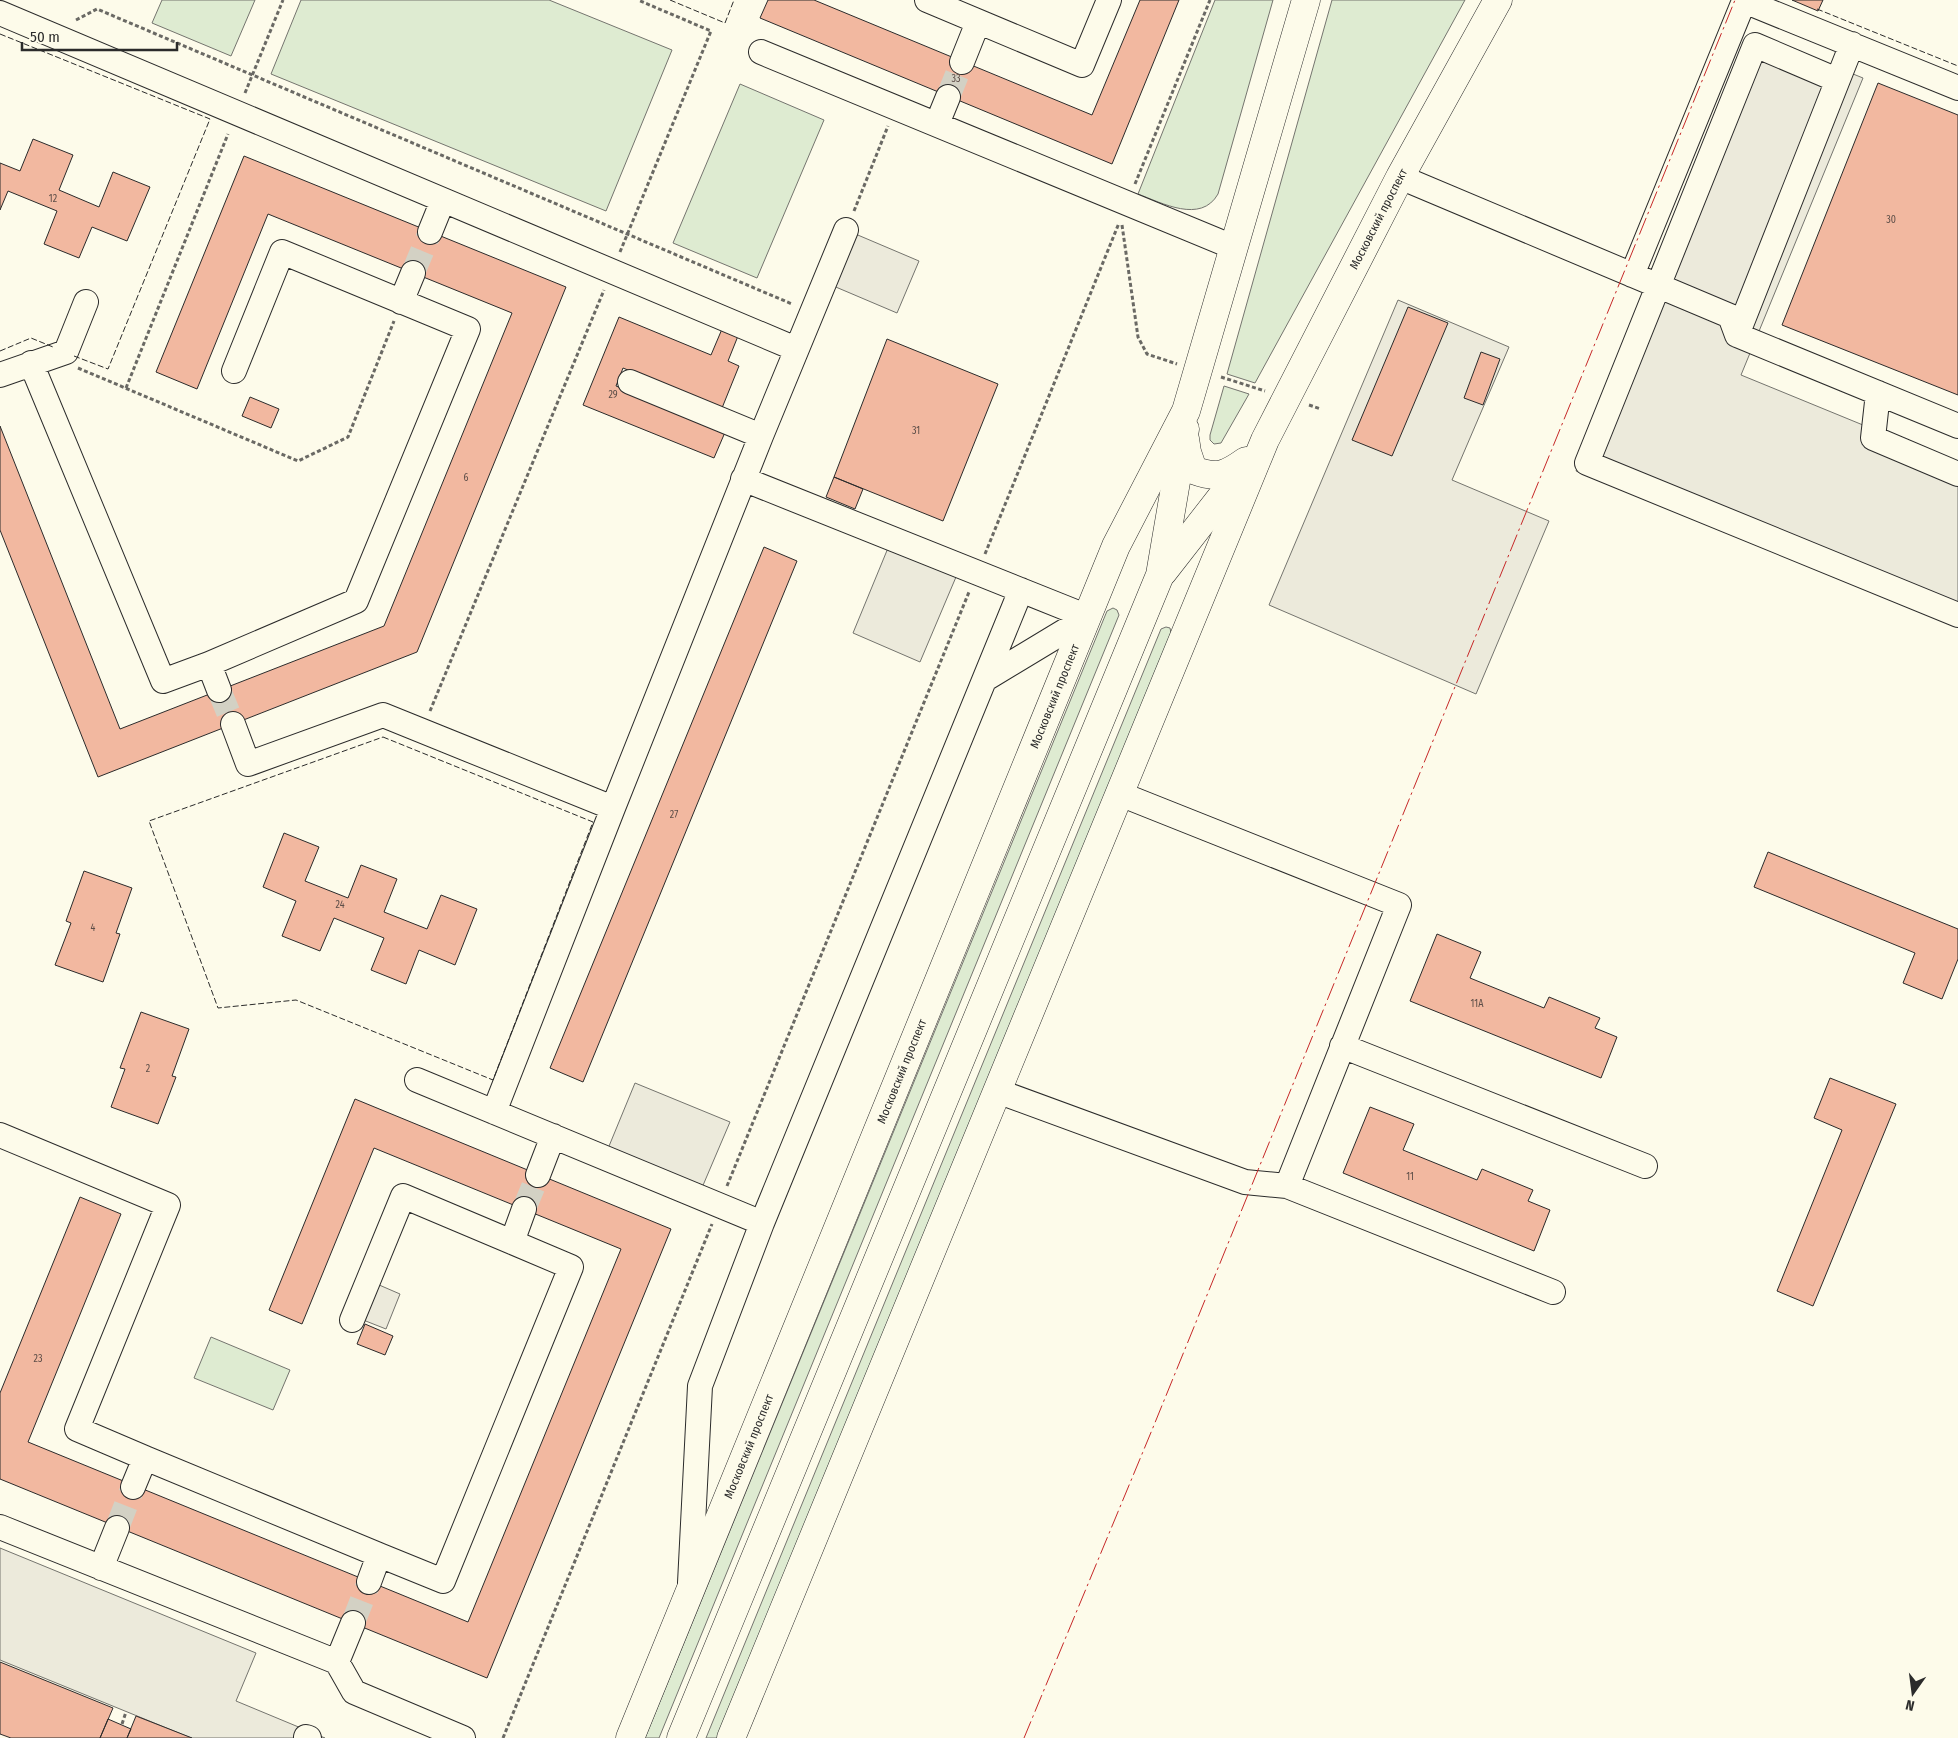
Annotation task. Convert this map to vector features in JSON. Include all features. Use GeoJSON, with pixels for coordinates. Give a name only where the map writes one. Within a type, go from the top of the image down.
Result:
{"type":"FeatureCollection","features":[{"type":"Feature","properties":{"kind":"main road","name":"Московский проспект"},"geometry":{"type":"LineString","coordinates":[[681,1738],[1160,575],[1185,423],[1198,370],[1306,0]]}},
{"type":"Feature","properties":{"kind":"main road","name":"Московский проспект"},"geometry":{"type":"LineString","coordinates":[[731,1738],[1120,794],[1259,449],[1400,177],[1498,0]]}},
{"type":"Feature","properties":{"kind":"main road","name":"Московский проспект"},"geometry":{"type":"LineString","coordinates":[[630,1738],[1116,546],[1185,423]]}},
{"type":"Feature","properties":{"kind":"main road"},"geometry":{"type":"LineString","coordinates":[[1185,423],[1187,452],[1193,470],[1211,477],[1231,471],[1259,449]]}},
{"type":"Feature","properties":{"kind":"main road","name":"Московский проспект"},"geometry":{"type":"LineString","coordinates":[[1160,575],[1259,449]]}},
{"type":"Feature","properties":{"kind":"street"},"geometry":{"type":"LineString","coordinates":[[927,0],[1082,65],[1109,0]]}},
{"type":"Feature","properties":{"kind":"street"},"geometry":{"type":"LineString","coordinates":[[1632,275],[1744,1],[1958,88]]}},
{"type":"Feature","properties":{"kind":"street"},"geometry":{"type":"LineString","coordinates":[[0,13],[796,349]]}},
{"type":"Feature","properties":{"kind":"street"},"geometry":{"type":"LineString","coordinates":[[962,62],[978,22]]}},
{"type":"Feature","properties":{"kind":"street"},"geometry":{"type":"LineString","coordinates":[[1737,335],[1852,44]]}},
{"type":"Feature","properties":{"kind":"street"},"geometry":{"type":"LineString","coordinates":[[1838,80],[1755,45],[1587,463],[1958,615]]}},
{"type":"Feature","properties":{"kind":"street"},"geometry":{"type":"LineString","coordinates":[[761,52],[1233,247]]}},
{"type":"Feature","properties":{"kind":"street"},"geometry":{"type":"LineString","coordinates":[[937,124],[948,97]]}},
{"type":"Feature","properties":{"kind":"street"},"geometry":{"type":"LineString","coordinates":[[1400,177],[1730,316],[1737,335],[1958,426]]}},
{"type":"Feature","properties":{"kind":"street"},"geometry":{"type":"LineString","coordinates":[[430,232],[443,200]]}},
{"type":"Feature","properties":{"kind":"street"},"geometry":{"type":"LineString","coordinates":[[494,1112],[612,808],[796,349],[846,230]]}},
{"type":"Feature","properties":{"kind":"street"},"geometry":{"type":"LineString","coordinates":[[31,363],[163,681],[209,664],[356,601],[468,329],[282,252],[234,371]]}},
{"type":"Feature","properties":{"kind":"street"},"geometry":{"type":"LineString","coordinates":[[401,302],[413,273]]}},
{"type":"Feature","properties":{"kind":"street"},"geometry":{"type":"LineString","coordinates":[[0,375],[66,352],[86,302]]}},
{"type":"Feature","properties":{"kind":"street"},"geometry":{"type":"LineString","coordinates":[[630,382],[761,436]]}},
{"type":"Feature","properties":{"kind":"street"},"geometry":{"type":"LineString","coordinates":[[1878,394],[1873,438],[1958,474]]}},
{"type":"Feature","properties":{"kind":"street"},"geometry":{"type":"LineString","coordinates":[[743,480],[1088,617]]}},
{"type":"Feature","properties":{"kind":"street"},"geometry":{"type":"LineString","coordinates":[[690,1590],[700,1386],[762,1223],[987,678],[1021,590]]}},
{"type":"Feature","properties":{"kind":"street"},"geometry":{"type":"LineString","coordinates":[[987,678],[1088,617]]}},
{"type":"Feature","properties":{"kind":"street"},"geometry":{"type":"LineString","coordinates":[[209,664],[219,690]]}},
{"type":"Feature","properties":{"kind":"street"},"geometry":{"type":"LineString","coordinates":[[233,724],[248,764],[383,715],[612,808]]}},
{"type":"Feature","properties":{"kind":"street"},"geometry":{"type":"LineString","coordinates":[[1120,794],[1399,905],[1287,1186]]}},
{"type":"Feature","properties":{"kind":"street"},"geometry":{"type":"LineString","coordinates":[[1342,1046],[1645,1166]]}},
{"type":"Feature","properties":{"kind":"street"},"geometry":{"type":"LineString","coordinates":[[417,1080],[762,1223]]}},
{"type":"Feature","properties":{"kind":"street"},"geometry":{"type":"LineString","coordinates":[[997,1091],[1245,1182],[1287,1186],[1553,1292]]}},
{"type":"Feature","properties":{"kind":"street"},"geometry":{"type":"LineString","coordinates":[[0,1135],[168,1205],[77,1429],[443,1581],[571,1267],[402,1196],[352,1320]]}},
{"type":"Feature","properties":{"kind":"street"},"geometry":{"type":"LineString","coordinates":[[538,1175],[553,1136]]}},
{"type":"Feature","properties":{"kind":"street"},"geometry":{"type":"LineString","coordinates":[[512,1242],[524,1209]]}},
{"type":"Feature","properties":{"kind":"street"},"geometry":{"type":"LineString","coordinates":[[133,1487],[145,1458]]}},
{"type":"Feature","properties":{"kind":"street"},"geometry":{"type":"LineString","coordinates":[[0,1528],[337,1662],[354,1692],[459,1737]]}},
{"type":"Feature","properties":{"kind":"street"},"geometry":{"type":"LineString","coordinates":[[101,1568],[117,1528]]}},
{"type":"Feature","properties":{"kind":"street"},"geometry":{"type":"LineString","coordinates":[[369,1582],[379,1555]]}},
{"type":"Feature","properties":{"kind":"street"},"geometry":{"type":"LineString","coordinates":[[337,1662],[353,1623]]}},
{"type":"Feature","properties":{"kind":"path"},"geometry":{"type":"LineString","coordinates":[[126,388],[283,0]]}},
{"type":"Feature","properties":{"kind":"path"},"geometry":{"type":"LineString","coordinates":[[422,730],[711,30],[638,0]]}},
{"type":"Feature","properties":{"kind":"path"},"geometry":{"type":"LineString","coordinates":[[1127,203],[1210,0]]}},
{"type":"Feature","properties":{"kind":"path"},"geometry":{"type":"LineString","coordinates":[[49,34],[98,9],[811,312]]}},
{"type":"Feature","properties":{"kind":"path"},"geometry":{"type":"LineString","coordinates":[[846,230],[896,107]]}},
{"type":"Feature","properties":{"kind":"path"},"geometry":{"type":"LineString","coordinates":[[503,1738],[1121,218],[1138,337],[1146,354],[1321,409]]}},
{"type":"Feature","properties":{"kind":"path"},"geometry":{"type":"LineString","coordinates":[[74,366],[298,461],[348,437],[401,302]]}},
{"type":"Feature","properties":{"kind":"path"},"geometry":{"type":"LineString","coordinates":[[122,1724],[126,1712]]}},
{"type":"Feature","properties":{"kind":"green space"},"geometry":{"type":"Polygon","coordinates":[[[162,0],[255,0],[231,56],[152,23],[162,0]]]}},
{"type":"Feature","properties":{"kind":"green space"},"geometry":{"type":"Polygon","coordinates":[[[301,0],[549,0],[672,50],[606,211],[271,74],[301,0]]]}},
{"type":"Feature","properties":{"kind":"green space"},"geometry":{"type":"Polygon","coordinates":[[[1215,0],[1273,0],[1218,194],[1211,203],[1202,208],[1192,210],[1181,209],[1138,194],[1215,0]]]}},
{"type":"Feature","properties":{"kind":"green space"},"geometry":{"type":"Polygon","coordinates":[[[1332,0],[1465,0],[1255,383],[1227,374],[1332,0]]]}},
{"type":"Feature","properties":{"kind":"green space"},"geometry":{"type":"Polygon","coordinates":[[[740,84],[824,120],[757,278],[673,243],[740,84]]]}},
{"type":"Feature","properties":{"kind":"green space"},"geometry":{"type":"Polygon","coordinates":[[[1224,386],[1249,394],[1221,443],[1214,444],[1210,440],[1210,435],[1224,386]]]}},
{"type":"Feature","properties":{"kind":"green space"},"geometry":{"type":"Polygon","coordinates":[[[1113,608],[1117,610],[1119,615],[659,1738],[645,1738],[1107,611],[1113,608]]]}},
{"type":"Feature","properties":{"kind":"green space"},"geometry":{"type":"Polygon","coordinates":[[[1170,628],[1171,633],[718,1738],[706,1738],[1161,629],[1170,628]]]}},
{"type":"Feature","properties":{"kind":"green space"},"geometry":{"type":"Polygon","coordinates":[[[211,1337],[290,1370],[273,1410],[194,1378],[211,1337]]]}},
{"type":"Feature","properties":{"kind":"shaded area"},"geometry":{"type":"Polygon","coordinates":[[[1754,34],[1863,78],[1741,375],[1958,464],[1958,626],[1576,471],[1754,34]]]}},
{"type":"Feature","properties":{"kind":"shaded area"},"geometry":{"type":"Polygon","coordinates":[[[846,230],[919,261],[897,313],[824,282],[846,230]]]}},
{"type":"Feature","properties":{"kind":"shaded area"},"geometry":{"type":"Polygon","coordinates":[[[1398,300],[1509,347],[1452,480],[1549,521],[1476,694],[1269,605],[1398,300]]]}},
{"type":"Feature","properties":{"kind":"shaded area"},"geometry":{"type":"Polygon","coordinates":[[[888,548],[956,577],[920,662],[853,633],[888,548]]]}},
{"type":"Feature","properties":{"kind":"shaded area"},"geometry":{"type":"Polygon","coordinates":[[[635,1083],[730,1122],[701,1190],[607,1151],[635,1083]]]}},
{"type":"Feature","properties":{"kind":"shaded area"},"geometry":{"type":"Polygon","coordinates":[[[363,1278],[400,1294],[386,1329],[348,1314],[363,1278]]]}},
{"type":"Feature","properties":{"kind":"shaded area"},"geometry":{"type":"Polygon","coordinates":[[[0,1548],[256,1653],[236,1701],[325,1738],[191,1738],[0,1660],[0,1548]]]}},
{"type":"Feature","properties":{"kind":"building"},"geometry":{"type":"Polygon","coordinates":[[[768,0],[814,0],[1092,115],[1140,0],[1179,0],[1112,164],[760,18],[768,0]]]}},
{"type":"Feature","properties":{"kind":"building"},"geometry":{"type":"Polygon","coordinates":[[[1792,0],[1823,0],[1818,11],[1792,0]]]}},
{"type":"Feature","properties":{"kind":"building"},"geometry":{"type":"Polygon","coordinates":[[[1878,83],[1958,115],[1958,395],[1782,325],[1878,83]]]}},
{"type":"Feature","properties":{"kind":"building"},"geometry":{"type":"Polygon","coordinates":[[[33,139],[73,155],[59,190],[99,207],[113,172],[150,187],[127,241],[92,227],[79,258],[44,244],[57,211],[8,191],[0,210],[0,163],[20,171],[33,139]]]}},
{"type":"Feature","properties":{"kind":"building"},"geometry":{"type":"Polygon","coordinates":[[[244,156],[566,287],[417,652],[98,777],[0,530],[0,426],[120,729],[384,626],[512,313],[268,214],[197,389],[156,372],[244,156]]]}},
{"type":"Feature","properties":{"kind":"building"},"geometry":{"type":"Polygon","coordinates":[[[1408,307],[1448,323],[1392,456],[1352,440],[1408,307]]]}},
{"type":"Feature","properties":{"kind":"building"},"geometry":{"type":"Polygon","coordinates":[[[619,317],[711,355],[722,329],[738,336],[728,361],[739,366],[722,408],[623,368],[616,386],[726,430],[714,458],[583,405],[619,317]]]}},
{"type":"Feature","properties":{"kind":"building"},"geometry":{"type":"Polygon","coordinates":[[[887,339],[998,384],[943,521],[834,477],[887,339]]]}},
{"type":"Feature","properties":{"kind":"building"},"geometry":{"type":"Polygon","coordinates":[[[1481,352],[1500,359],[1483,405],[1464,398],[1481,352]]]}},
{"type":"Feature","properties":{"kind":"building"},"geometry":{"type":"Polygon","coordinates":[[[250,397],[279,409],[271,428],[242,416],[250,397]]]}},
{"type":"Feature","properties":{"kind":"building"},"geometry":{"type":"Polygon","coordinates":[[[834,477],[863,489],[855,509],[826,497],[834,477]]]}},
{"type":"Feature","properties":{"kind":"building"},"geometry":{"type":"Polygon","coordinates":[[[764,547],[797,561],[583,1082],[550,1068],[764,547]]]}},
{"type":"Feature","properties":{"kind":"building"},"geometry":{"type":"Polygon","coordinates":[[[284,833],[319,847],[305,881],[348,898],[361,865],[397,879],[384,912],[427,929],[441,895],[477,909],[455,965],[419,950],[406,984],[371,970],[384,938],[334,918],[320,951],[282,936],[296,901],[263,887],[284,833]]]}},
{"type":"Feature","properties":{"kind":"building"},"geometry":{"type":"Polygon","coordinates":[[[1768,852],[1958,929],[1958,959],[1942,999],[1903,983],[1915,953],[1754,887],[1768,852]]]}},
{"type":"Feature","properties":{"kind":"building"},"geometry":{"type":"Polygon","coordinates":[[[84,871],[132,888],[116,933],[120,934],[103,982],[55,965],[71,923],[66,921],[84,871]]]}},
{"type":"Feature","properties":{"kind":"building"},"geometry":{"type":"Polygon","coordinates":[[[1437,934],[1481,952],[1470,978],[1544,1008],[1549,997],[1600,1018],[1595,1028],[1617,1037],[1601,1078],[1410,1001],[1437,934]]]}},
{"type":"Feature","properties":{"kind":"building"},"geometry":{"type":"Polygon","coordinates":[[[141,1012],[189,1029],[172,1076],[176,1077],[158,1124],[111,1107],[125,1069],[120,1068],[141,1012]]]}},
{"type":"Feature","properties":{"kind":"building"},"geometry":{"type":"Polygon","coordinates":[[[1830,1078],[1896,1104],[1813,1306],[1777,1291],[1842,1130],[1814,1118],[1830,1078]]]}},
{"type":"Feature","properties":{"kind":"building"},"geometry":{"type":"Polygon","coordinates":[[[355,1099],[671,1229],[487,1678],[0,1479],[0,1393],[80,1197],[121,1214],[28,1442],[468,1622],[621,1249],[374,1148],[302,1324],[269,1310],[355,1099]]]}},
{"type":"Feature","properties":{"kind":"building"},"geometry":{"type":"Polygon","coordinates":[[[1370,1107],[1414,1124],[1403,1150],[1477,1180],[1482,1169],[1533,1190],[1528,1201],[1550,1210],[1534,1251],[1343,1173],[1370,1107]]]}},
{"type":"Feature","properties":{"kind":"building"},"geometry":{"type":"Polygon","coordinates":[[[365,1324],[393,1336],[385,1355],[357,1344],[365,1324]]]}},
{"type":"Feature","properties":{"kind":"building"},"geometry":{"type":"Polygon","coordinates":[[[0,1662],[113,1708],[100,1738],[11,1738],[0,1734],[0,1662]]]}},
{"type":"Feature","properties":{"kind":"building"},"geometry":{"type":"Polygon","coordinates":[[[136,1716],[192,1738],[127,1738],[136,1716]]]}},
{"type":"Feature","properties":{"kind":"building"},"geometry":{"type":"Polygon","coordinates":[[[108,1719],[131,1729],[127,1738],[100,1738],[108,1719]]]}},
{"type":"Feature","properties":{"kind":"tunnel"},"geometry":{"type":"LineString","coordinates":[[948,97],[962,62]]}},
{"type":"Feature","properties":{"kind":"tunnel"},"geometry":{"type":"LineString","coordinates":[[413,273],[430,232]]}},
{"type":"Feature","properties":{"kind":"tunnel"},"geometry":{"type":"LineString","coordinates":[[219,690],[233,724]]}},
{"type":"Feature","properties":{"kind":"tunnel"},"geometry":{"type":"LineString","coordinates":[[524,1209],[538,1175]]}},
{"type":"Feature","properties":{"kind":"tunnel"},"geometry":{"type":"LineString","coordinates":[[117,1528],[133,1487]]}},
{"type":"Feature","properties":{"kind":"tunnel"},"geometry":{"type":"LineString","coordinates":[[353,1623],[369,1582]]}},
{"type":"Feature","properties":{"kind":"fence"},"geometry":{"type":"LineString","coordinates":[[670,0],[725,23],[734,0]]}},
{"type":"Feature","properties":{"kind":"fence"},"geometry":{"type":"LineString","coordinates":[[1817,9],[1958,66]]}},
{"type":"Feature","properties":{"kind":"fence"},"geometry":{"type":"LineString","coordinates":[[0,34],[210,119],[108,369],[74,356]]}},
{"type":"Feature","properties":{"kind":"fence"},"geometry":{"type":"LineString","coordinates":[[0,351],[31,338],[53,347]]}},
{"type":"Feature","properties":{"kind":"fence"},"geometry":{"type":"LineString","coordinates":[[383,737],[593,822],[493,1080],[296,1000],[218,1008],[149,821],[383,737]]}},
{"type":"Feature","properties":{"kind":"power"},"geometry":{"type":"LineString","coordinates":[[1024,1738],[1152,1430],[1735,0]]}}]}
